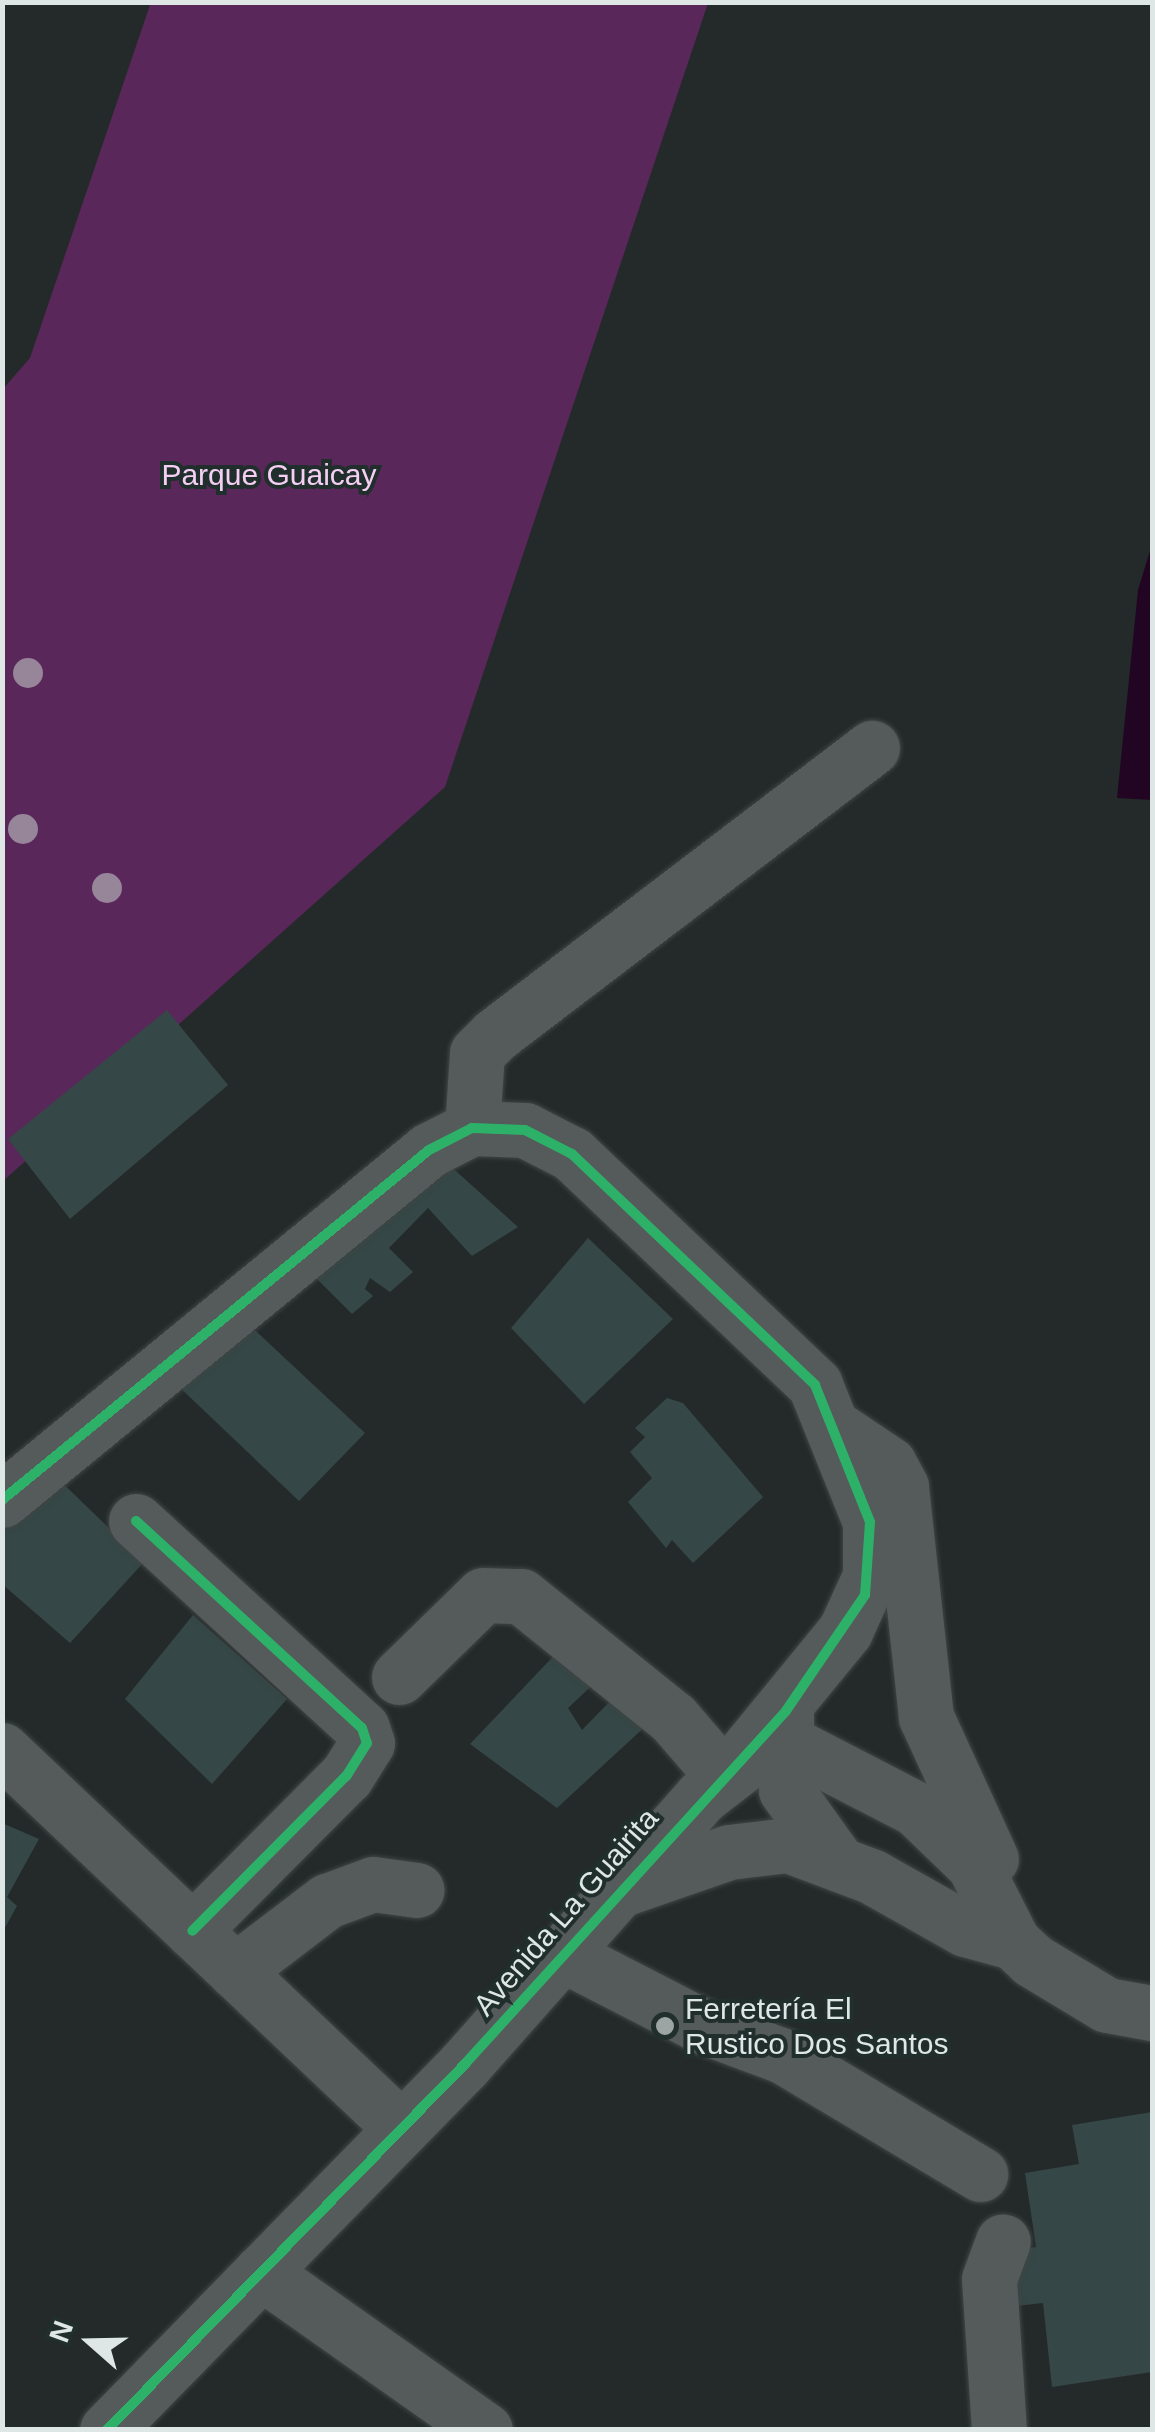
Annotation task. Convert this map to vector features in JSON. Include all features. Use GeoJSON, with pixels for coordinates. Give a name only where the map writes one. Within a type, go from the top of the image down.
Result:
{"type":"FeatureCollection","features":[{"type":"Feature","properties":{"kind":"street"},"geometry":{"type":"LineString","coordinates":[[472,1128],[477,1053],[495,1035],[872,748]]}},
{"type":"Feature","properties":{"kind":"street"},"geometry":{"type":"LineString","coordinates":[[2,1500],[429,1150],[472,1128],[525,1130],[572,1154],[815,1385],[834,1426],[870,1522],[870,1576],[845,1631],[784,1730],[796,1812],[838,1864]]}},
{"type":"Feature","properties":{"kind":"street"},"geometry":{"type":"LineString","coordinates":[[834,1426],[889,1464],[901,1488],[926,1716],[1000,1876],[1013,1942]]}},
{"type":"Feature","properties":{"kind":"street"},"geometry":{"type":"LineString","coordinates":[[136,1521],[362,1728],[367,1743],[346,1776],[192,1931]]}},
{"type":"Feature","properties":{"kind":"street"},"geometry":{"type":"LineString","coordinates":[[399,1677],[483,1595],[521,1596],[673,1718],[727,1772]]}},
{"type":"Feature","properties":{"kind":"street","name":"Avenida La Guairita"},"geometry":{"type":"LineString","coordinates":[[107,2430],[564,1955],[727,1772],[784,1730],[830,1762],[944,1829],[974,1865],[1013,1942]]}},
{"type":"Feature","properties":{"kind":"street"},"geometry":{"type":"LineString","coordinates":[[2,1750],[399,2126]]}},
{"type":"Feature","properties":{"kind":"street","name":"Avenida La Guairita"},"geometry":{"type":"LineString","coordinates":[[625,1888],[759,1845],[838,1864],[965,1929],[1013,1942],[1107,2005],[1152,2013]]}},
{"type":"Feature","properties":{"kind":"street"},"geometry":{"type":"LineString","coordinates":[[235,1971],[326,1900],[373,1884],[417,1890]]}},
{"type":"Feature","properties":{"kind":"street"},"geometry":{"type":"LineString","coordinates":[[564,1955],[702,2026],[783,2056],[980,2174]]}},
{"type":"Feature","properties":{"kind":"street"},"geometry":{"type":"LineString","coordinates":[[999,2430],[988,2279],[1002,2241]]}},
{"type":"Feature","properties":{"kind":"street"},"geometry":{"type":"LineString","coordinates":[[261,2272],[486,2430]]}},
{"type":"Feature","properties":{"kind":"green space","name":"Parque Guaicay"},"geometry":{"type":"Polygon","coordinates":[[[151,2],[708,3],[445,787],[3,1181],[3,389],[30,358],[151,2]]]}},
{"type":"Feature","properties":{"kind":"shaded area"},"geometry":{"type":"Polygon","coordinates":[[[1152,544],[1152,800],[1117,798],[1138,590],[1152,544]]]}},
{"type":"Feature","properties":{"kind":"building"},"geometry":{"type":"Polygon","coordinates":[[[167,1010],[228,1085],[70,1219],[8,1139],[167,1010]]]}},
{"type":"Feature","properties":{"kind":"building"},"geometry":{"type":"Polygon","coordinates":[[[437,1154],[518,1227],[472,1256],[428,1208],[389,1248],[413,1272],[390,1292],[370,1278],[365,1289],[373,1296],[352,1314],[314,1276],[437,1154]]]}},
{"type":"Feature","properties":{"kind":"building"},"geometry":{"type":"Polygon","coordinates":[[[588,1238],[673,1319],[584,1404],[511,1328],[588,1238]]]}},
{"type":"Feature","properties":{"kind":"building"},"geometry":{"type":"Polygon","coordinates":[[[243,1319],[365,1433],[299,1501],[175,1383],[243,1319]]]}},
{"type":"Feature","properties":{"kind":"building"},"geometry":{"type":"Polygon","coordinates":[[[667,1398],[683,1403],[763,1497],[693,1563],[672,1540],[666,1548],[628,1502],[652,1478],[630,1452],[645,1437],[635,1428],[667,1398]]]}},
{"type":"Feature","properties":{"kind":"building"},"geometry":{"type":"Polygon","coordinates":[[[47,1468],[144,1562],[70,1643],[2,1584],[2,1520],[47,1468]]]}},
{"type":"Feature","properties":{"kind":"building"},"geometry":{"type":"Polygon","coordinates":[[[193,1615],[287,1699],[212,1784],[125,1699],[193,1615]]]}},
{"type":"Feature","properties":{"kind":"building"},"geometry":{"type":"Polygon","coordinates":[[[565,1644],[600,1678],[568,1708],[582,1730],[619,1692],[650,1722],[557,1808],[470,1744],[565,1644]]]}},
{"type":"Feature","properties":{"kind":"building"},"geometry":{"type":"Polygon","coordinates":[[[2,1823],[39,1839],[7,1897],[17,1906],[2,1933],[2,1823]]]}},
{"type":"Feature","properties":{"kind":"building"},"geometry":{"type":"Polygon","coordinates":[[[1152,2112],[1152,2372],[1052,2387],[1043,2303],[998,2308],[1004,2252],[1036,2247],[1025,2173],[1079,2164],[1072,2125],[1152,2112]]]}},
{"type":"Feature","properties":{"kind":"cycle path"},"geometry":{"type":"LineString","coordinates":[[2,1500],[429,1150],[472,1128],[525,1130],[572,1154],[815,1385],[870,1522],[865,1595],[786,1711],[465,2064],[107,2430]]}},
{"type":"Feature","properties":{"kind":"cycle path"},"geometry":{"type":"LineString","coordinates":[[136,1521],[362,1728],[367,1743],[346,1776],[192,1931]]}},
{"type":"Feature","properties":{"kind":"place","name":"Ferretería El Rustico Dos Santos"},"geometry":{"type":"Point","coordinates":[665,2026]}}]}
